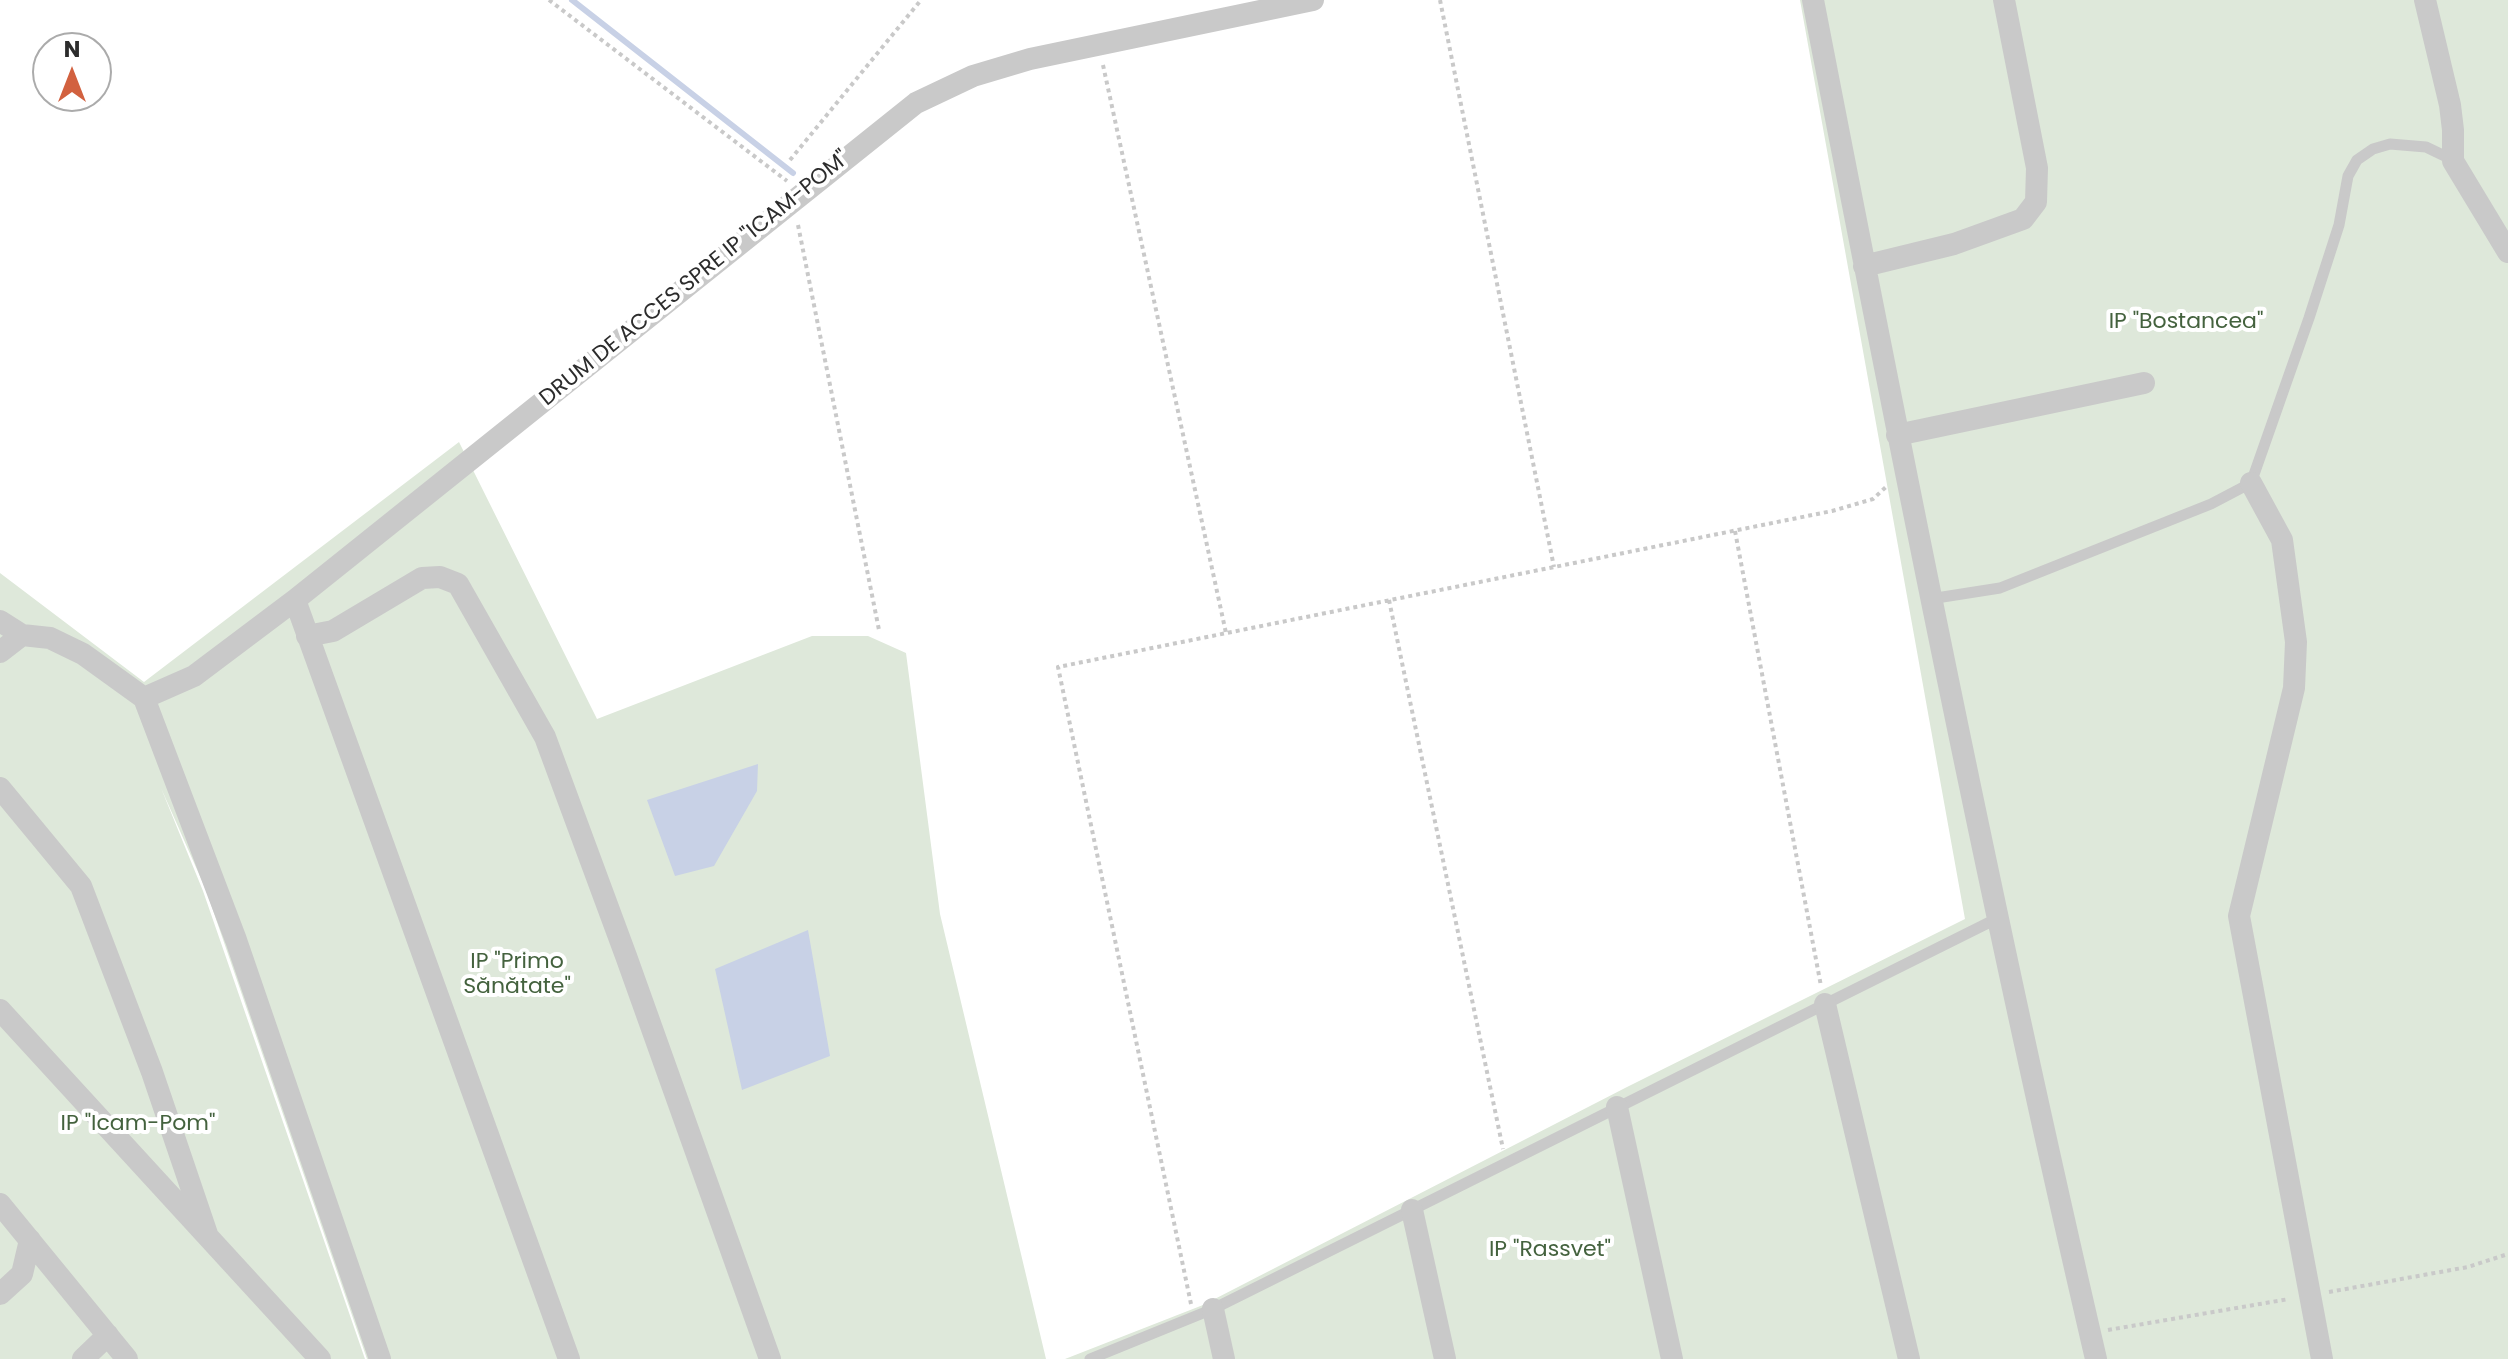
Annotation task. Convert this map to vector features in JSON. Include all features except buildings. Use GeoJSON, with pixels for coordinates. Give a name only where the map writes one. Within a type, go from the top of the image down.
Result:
{"type":"FeatureCollection","features":[{"type":"Feature","properties":{"kind":"street","name":"DRUM DE ACCES SPRE IP \"ICAM-POM\""},"geometry":{"type":"LineString","coordinates":[[144,698],[194,676],[295,600],[916,103],[973,76],[1030,59],[1313,0]]}},
{"type":"Feature","properties":{"kind":"street"},"geometry":{"type":"LineString","coordinates":[[1813,0],[1897,435],[1996,919],[2096,1359]]}},
{"type":"Feature","properties":{"kind":"street"},"geometry":{"type":"LineString","coordinates":[[1864,266],[1954,244],[2023,219],[2036,202],[2037,168],[2004,0]]}},
{"type":"Feature","properties":{"kind":"street"},"geometry":{"type":"LineString","coordinates":[[2425,0],[2450,105],[2453,161],[2508,252]]}},
{"type":"Feature","properties":{"kind":"street"},"geometry":{"type":"LineString","coordinates":[[1897,435],[2144,383]]}},
{"type":"Feature","properties":{"kind":"street"},"geometry":{"type":"LineString","coordinates":[[2251,483],[2282,540],[2296,642],[2294,688],[2239,916],[2322,1359]]}},
{"type":"Feature","properties":{"kind":"street"},"geometry":{"type":"LineString","coordinates":[[307,636],[333,631],[422,578],[440,577],[458,584],[545,737],[770,1359]]}},
{"type":"Feature","properties":{"kind":"street"},"geometry":{"type":"LineString","coordinates":[[295,600],[569,1359]]}},
{"type":"Feature","properties":{"kind":"street"},"geometry":{"type":"LineString","coordinates":[[0,621],[22,635],[50,638],[83,654],[144,698],[236,940],[380,1359]]}},
{"type":"Feature","properties":{"kind":"street"},"geometry":{"type":"LineString","coordinates":[[0,652],[22,635]]}},
{"type":"Feature","properties":{"kind":"street"},"geometry":{"type":"LineString","coordinates":[[0,788],[81,886],[152,1072],[207,1234]]}},
{"type":"Feature","properties":{"kind":"street"},"geometry":{"type":"LineString","coordinates":[[1825,1004],[1909,1359]]}},
{"type":"Feature","properties":{"kind":"street"},"geometry":{"type":"LineString","coordinates":[[0,1010],[320,1359]]}},
{"type":"Feature","properties":{"kind":"street"},"geometry":{"type":"LineString","coordinates":[[1617,1107],[1672,1359]]}},
{"type":"Feature","properties":{"kind":"street"},"geometry":{"type":"LineString","coordinates":[[0,1204],[127,1359]]}},
{"type":"Feature","properties":{"kind":"street"},"geometry":{"type":"LineString","coordinates":[[1412,1210],[1445,1359]]}},
{"type":"Feature","properties":{"kind":"street"},"geometry":{"type":"LineString","coordinates":[[0,1294],[22,1274],[30,1240]]}},
{"type":"Feature","properties":{"kind":"street"},"geometry":{"type":"LineString","coordinates":[[1204,1313],[1224,1359]]}},
{"type":"Feature","properties":{"kind":"street"},"geometry":{"type":"LineString","coordinates":[[83,1359],[108,1335]]}},
{"type":"Feature","properties":{"kind":"lane"},"geometry":{"type":"LineString","coordinates":[[1930,599],[2000,588],[2211,504],[2251,483],[2339,225],[2348,176],[2357,160],[2373,149],[2390,144],[2426,147],[2453,161]]}},
{"type":"Feature","properties":{"kind":"lane"},"geometry":{"type":"LineString","coordinates":[[1090,1359],[1204,1313],[1996,919]]}},
{"type":"Feature","properties":{"kind":"path"},"geometry":{"type":"LineString","coordinates":[[549,0],[798,196],[879,630]]}},
{"type":"Feature","properties":{"kind":"path"},"geometry":{"type":"LineString","coordinates":[[790,160],[921,0]]}},
{"type":"Feature","properties":{"kind":"path"},"geometry":{"type":"LineString","coordinates":[[1440,0],[1554,567]]}},
{"type":"Feature","properties":{"kind":"path"},"geometry":{"type":"LineString","coordinates":[[1098,45],[1226,633]]}},
{"type":"Feature","properties":{"kind":"path"},"geometry":{"type":"LineString","coordinates":[[1204,1313],[1058,667],[1832,511],[1873,499],[1904,469]]}},
{"type":"Feature","properties":{"kind":"path"},"geometry":{"type":"LineString","coordinates":[[1735,530],[1825,1004]]}},
{"type":"Feature","properties":{"kind":"path"},"geometry":{"type":"LineString","coordinates":[[1389,600],[1506,1163]]}},
{"type":"Feature","properties":{"kind":"green space","name":"IP \"Bostancea\""},"geometry":{"type":"Polygon","coordinates":[[[1800,0],[2508,0],[2508,1359],[1065,1359],[1203,1305],[1627,1087],[1965,919],[1800,0]]]}},
{"type":"Feature","properties":{"kind":"green space","name":"IP \"Primo Sănătate\""},"geometry":{"type":"Polygon","coordinates":[[[459,442],[597,719],[812,636],[868,636],[906,653],[940,914],[1046,1359],[367,1359],[206,890],[161,788],[203,891],[365,1359],[0,1359],[0,573],[144,682],[459,442]]]}},
{"type":"Feature","properties":{"kind":"water"},"geometry":{"type":"Polygon","coordinates":[[[758,764],[757,791],[714,866],[675,876],[647,800],[758,764]]]}},
{"type":"Feature","properties":{"kind":"water"},"geometry":{"type":"Polygon","coordinates":[[[808,930],[830,1056],[742,1090],[715,969],[808,930]]]}},
{"type":"Feature","properties":{"kind":"waterway"},"geometry":{"type":"LineString","coordinates":[[572,0],[793,173]]}},
{"type":"Feature","properties":{"kind":"park label","name":"IP \"Icam-Pom\""},"geometry":{"type":"Point","coordinates":[138,1124]}},
{"type":"Feature","properties":{"kind":"park label","name":"IP \"Rassvet\""},"geometry":{"type":"Point","coordinates":[1550,1250]}}]}
